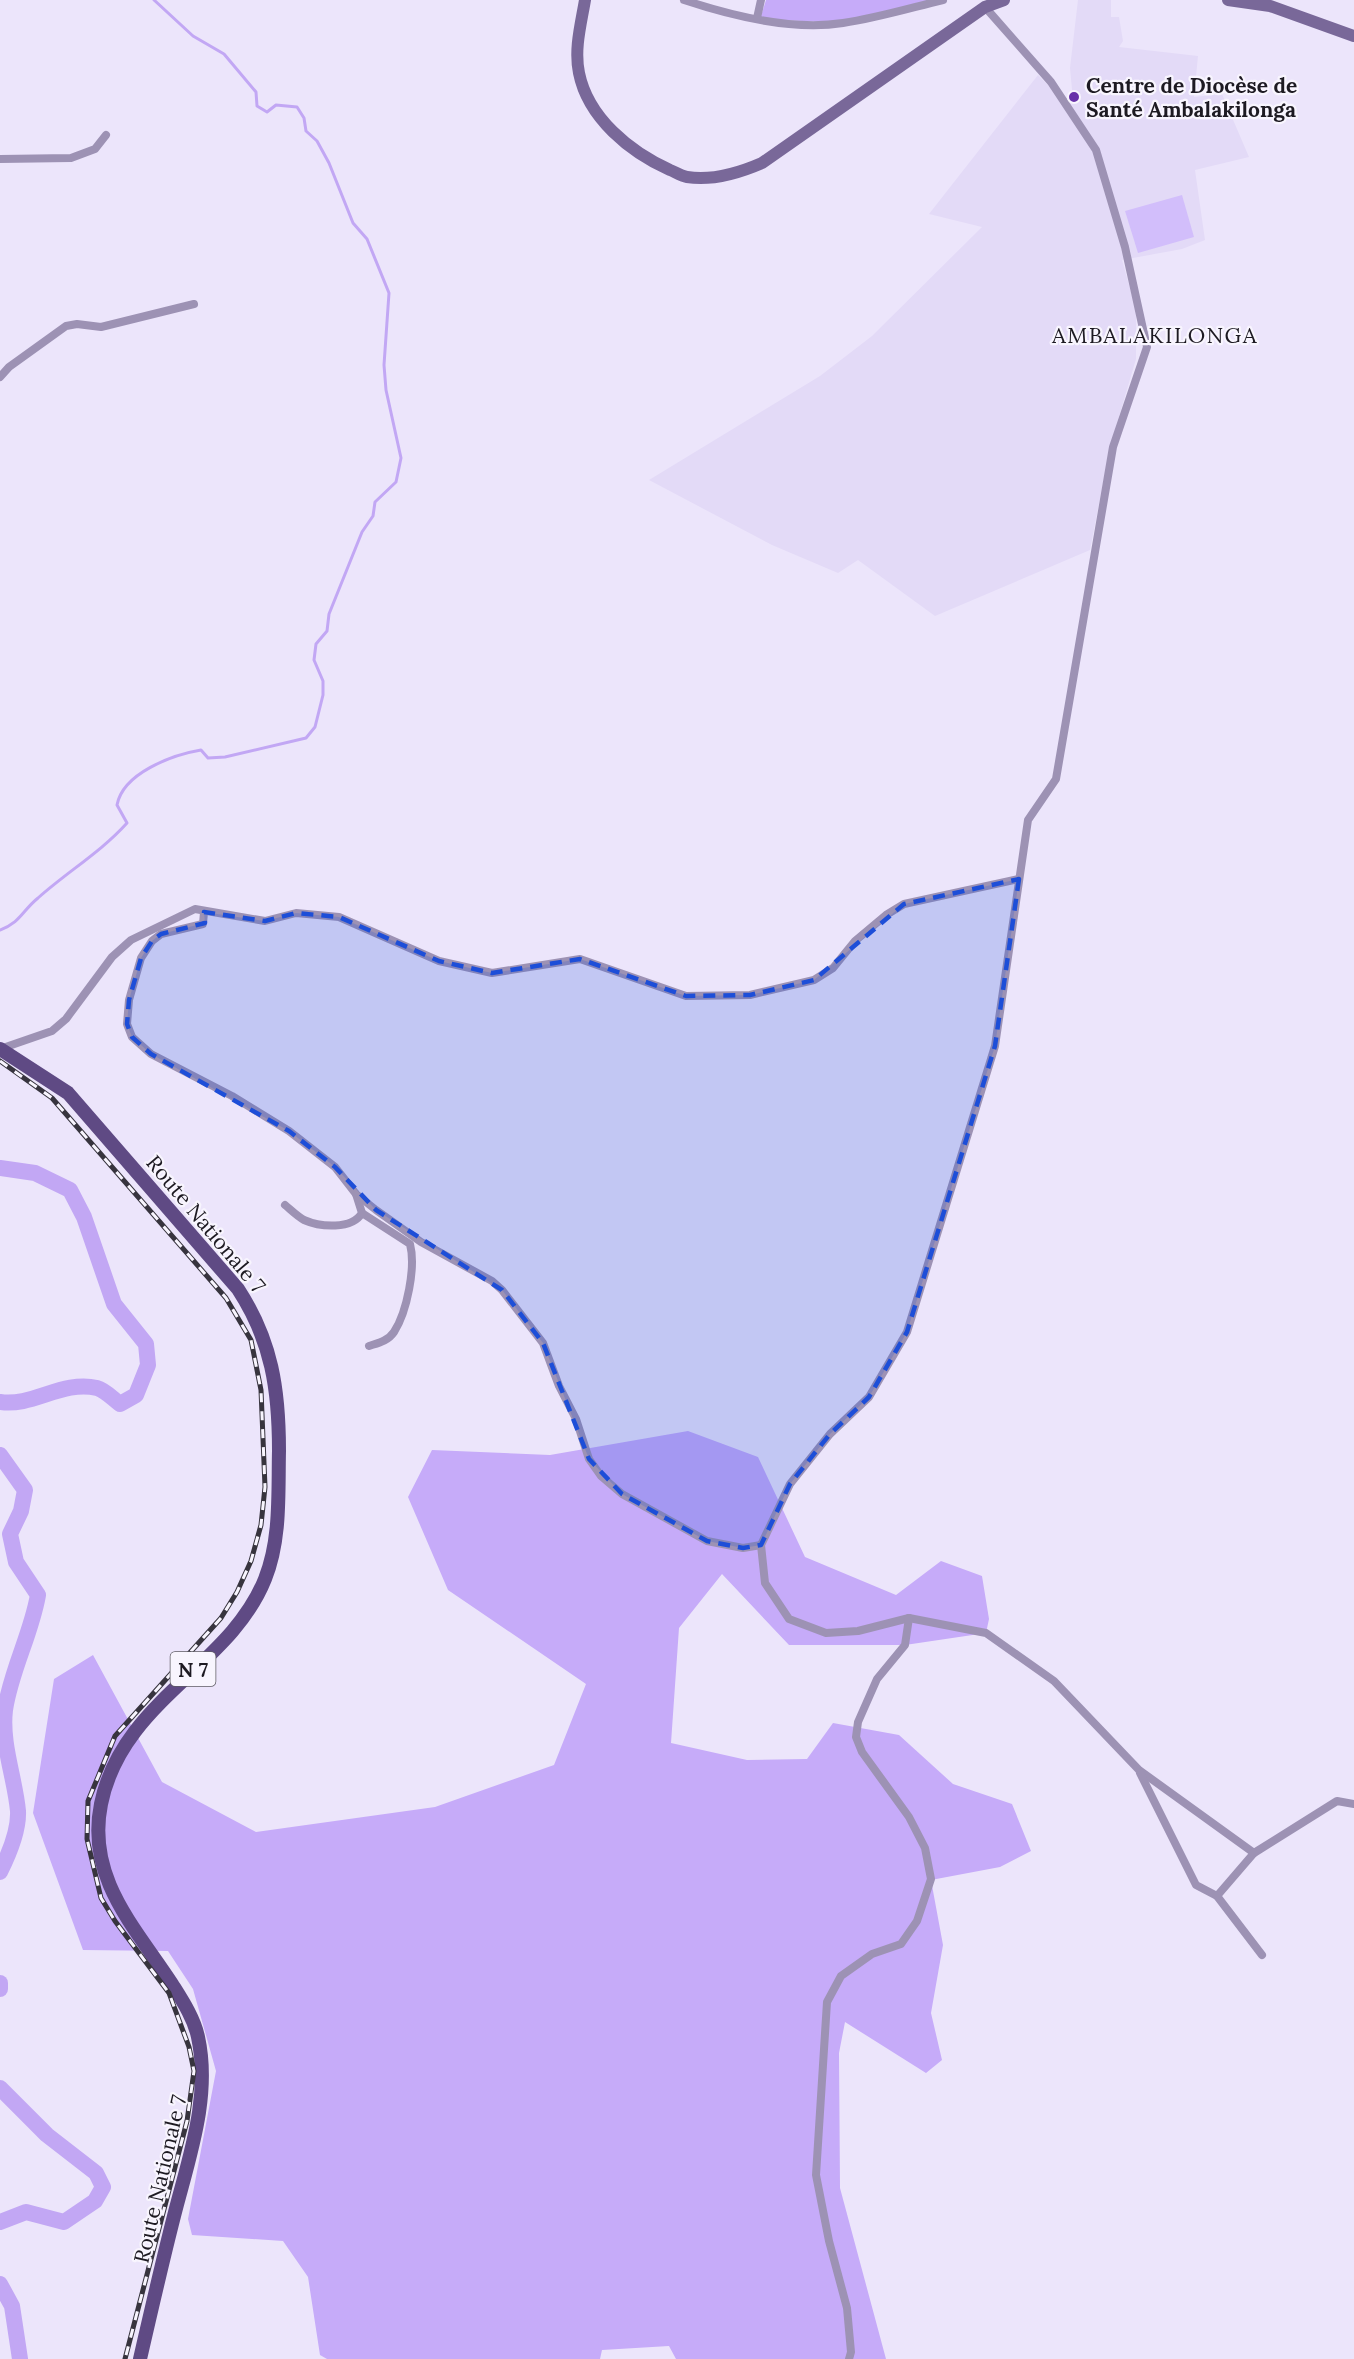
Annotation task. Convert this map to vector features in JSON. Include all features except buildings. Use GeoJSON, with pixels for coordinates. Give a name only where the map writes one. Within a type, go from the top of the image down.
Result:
{"type":"FeatureCollection","features":[{"type":"Feature","properties":{"kind":"main road","name":"Route Nationale 7"},"geometry":{"type":"LineString","coordinates":[[0,1049],[68,1093],[238,1289],[252,1310],[263,1336],[275,1377],[279,1427],[278,1497],[275,1544],[265,1580],[243,1618],[128,1738],[110,1767],[100,1807],[99,1850],[112,1892],[184,2003],[197,2034],[203,2070],[198,2122],[140,2359]]}},
{"type":"Feature","properties":{"kind":"street"},"geometry":{"type":"LineString","coordinates":[[585,0],[577,44],[579,74],[595,110],[620,140],[653,163],[686,177],[735,175],[762,163],[985,8],[1004,0]]}},
{"type":"Feature","properties":{"kind":"street"},"geometry":{"type":"LineString","coordinates":[[684,0],[713,10],[805,24],[843,23],[943,0]]}},
{"type":"Feature","properties":{"kind":"street"},"geometry":{"type":"LineString","coordinates":[[757,18],[762,0]]}},
{"type":"Feature","properties":{"kind":"street"},"geometry":{"type":"LineString","coordinates":[[1228,0],[1270,6],[1354,36]]}},
{"type":"Feature","properties":{"kind":"street"},"geometry":{"type":"LineString","coordinates":[[985,8],[1051,82],[1096,150],[1125,247],[1147,347],[1113,447],[1056,779],[1028,820],[995,1046],[907,1332],[869,1397],[830,1434],[790,1484],[761,1545],[765,1583],[789,1619],[826,1634],[858,1631],[909,1618],[986,1633],[1054,1681],[1138,1770],[1254,1853]]}},
{"type":"Feature","properties":{"kind":"street"},"geometry":{"type":"LineString","coordinates":[[0,159],[71,158],[95,149],[105,135]]}},
{"type":"Feature","properties":{"kind":"street"},"geometry":{"type":"LineString","coordinates":[[0,377],[17,360],[66,326],[77,324],[101,327],[194,304]]}},
{"type":"Feature","properties":{"kind":"street"},"geometry":{"type":"LineString","coordinates":[[0,1049],[52,1031],[66,1020],[112,957],[131,940],[195,909],[265,921],[296,913],[339,917],[440,961],[492,974],[580,959],[686,996],[750,994],[814,980],[833,968],[855,941],[886,915],[904,904],[1019,879]]}},
{"type":"Feature","properties":{"kind":"street"},"geometry":{"type":"LineString","coordinates":[[204,912],[202,924],[161,934],[152,941],[141,958],[129,1000],[127,1024],[132,1037],[152,1054],[232,1096],[289,1131],[335,1167],[356,1194],[421,1242],[492,1281],[502,1290],[543,1343],[559,1386],[576,1419],[589,1459],[608,1482],[622,1494],[707,1541],[743,1548],[761,1545]]}},
{"type":"Feature","properties":{"kind":"street"},"geometry":{"type":"LineString","coordinates":[[356,1194],[362,1214],[410,1244],[413,1255],[408,1294],[394,1332],[386,1341],[369,1346]]}},
{"type":"Feature","properties":{"kind":"street"},"geometry":{"type":"LineString","coordinates":[[285,1205],[303,1219],[318,1224],[348,1224],[358,1220],[362,1214]]}},
{"type":"Feature","properties":{"kind":"street"},"geometry":{"type":"LineString","coordinates":[[849,2359],[851,2352],[847,2308],[829,2241],[816,2175],[827,2002],[841,1976],[872,1954],[901,1944],[917,1921],[931,1880],[926,1848],[909,1817],[862,1752],[856,1737],[858,1722],[877,1679],[905,1646],[909,1618]]}},
{"type":"Feature","properties":{"kind":"street"},"geometry":{"type":"LineString","coordinates":[[1138,1770],[1197,1885],[1217,1896],[1262,1955]]}},
{"type":"Feature","properties":{"kind":"street"},"geometry":{"type":"LineString","coordinates":[[1217,1896],[1254,1853],[1336,1802],[1354,1804]]}},
{"type":"Feature","properties":{"kind":"highlighted area"},"geometry":{"type":"Polygon","coordinates":[[[1019,879],[995,1046],[907,1332],[869,1397],[830,1434],[790,1484],[761,1545],[743,1548],[707,1541],[622,1494],[589,1459],[543,1343],[502,1290],[376,1210],[335,1167],[289,1131],[151,1054],[132,1037],[127,1024],[129,1000],[141,958],[152,941],[161,934],[205,923],[204,912],[265,921],[296,913],[339,917],[439,961],[492,973],[580,959],[686,996],[750,995],[814,980],[904,904],[1019,879]]]}},
{"type":"Feature","properties":{"kind":"shaded area"},"geometry":{"type":"Polygon","coordinates":[[[766,0],[943,0],[843,23],[760,19],[766,0]]]}},
{"type":"Feature","properties":{"kind":"shaded area"},"geometry":{"type":"Polygon","coordinates":[[[1078,0],[1111,0],[1111,17],[1119,17],[1123,41],[1119,47],[1198,56],[1194,97],[1222,94],[1249,157],[1195,170],[1205,240],[1182,249],[1122,260],[1136,309],[1136,359],[1110,447],[1090,550],[935,616],[858,560],[838,573],[772,545],[649,480],[820,376],[872,336],[982,227],[929,214],[1038,75],[1051,88],[1062,106],[1073,100],[1070,68],[1078,0]]]}},
{"type":"Feature","properties":{"kind":"shaded area"},"geometry":{"type":"Polygon","coordinates":[[[1182,195],[1194,237],[1138,253],[1125,211],[1182,195]]]}},
{"type":"Feature","properties":{"kind":"shaded area"},"geometry":{"type":"Polygon","coordinates":[[[688,1431],[758,1457],[805,1557],[896,1595],[941,1561],[982,1576],[989,1619],[986,1633],[905,1645],[789,1645],[722,1574],[679,1628],[671,1743],[747,1760],[807,1759],[833,1723],[899,1735],[953,1784],[1012,1804],[1031,1851],[1000,1867],[931,1880],[943,1945],[931,2013],[942,2060],[926,2073],[845,2022],[839,2053],[840,2188],[886,2359],[676,2359],[669,2346],[602,2350],[600,2359],[327,2359],[320,2355],[308,2277],[283,2241],[192,2235],[188,2219],[216,2071],[193,1989],[168,1951],[83,1950],[33,1813],[54,1679],[93,1655],[162,1782],[256,1832],[435,1807],[554,1765],[586,1684],[448,1590],[408,1497],[432,1450],[550,1455],[688,1431]]]}},
{"type":"Feature","properties":{"kind":"waterway"},"geometry":{"type":"LineString","coordinates":[[0,930],[17,920],[38,898],[127,823],[117,805],[121,794],[129,784],[150,767],[189,752],[201,750],[208,758],[225,757],[306,738],[315,727],[323,695],[323,681],[314,660],[316,644],[327,631],[329,614],[362,532],[373,516],[375,502],[396,482],[401,458],[386,390],[384,365],[389,293],[367,239],[353,223],[329,163],[317,141],[306,131],[304,118],[297,107],[276,105],[267,112],[257,106],[256,92],[224,54],[193,36],[154,0]]}},
{"type":"Feature","properties":{"kind":"waterway"},"geometry":{"type":"LineString","coordinates":[[0,1168],[35,1173],[70,1190],[84,1217],[114,1304],[146,1344],[148,1365],[136,1395],[120,1404],[100,1389],[84,1387],[60,1390],[24,1401],[0,1402]]}},
{"type":"Feature","properties":{"kind":"waterway"},"geometry":{"type":"LineString","coordinates":[[0,1455],[25,1490],[21,1511],[10,1534],[16,1562],[38,1595],[5,1710],[5,1735],[18,1819],[13,1842],[0,1872]]}},
{"type":"Feature","properties":{"kind":"waterway"},"geometry":{"type":"LineString","coordinates":[[0,1983],[0,1989]]}},
{"type":"Feature","properties":{"kind":"waterway"},"geometry":{"type":"LineString","coordinates":[[0,2088],[47,2135],[96,2173],[103,2187],[95,2201],[64,2222],[26,2212],[0,2222]]}},
{"type":"Feature","properties":{"kind":"waterway"},"geometry":{"type":"LineString","coordinates":[[0,2284],[12,2306],[20,2359]]}},
{"type":"Feature","properties":{"kind":"railway"},"geometry":{"type":"LineString","coordinates":[[0,1061],[52,1098],[226,1298],[251,1340],[261,1390],[265,1487],[261,1525],[251,1561],[237,1592],[221,1618],[115,1736],[88,1801],[87,1839],[101,1898],[115,1921],[169,1993],[189,2047],[194,2071],[187,2121],[125,2359]]}},
{"type":"Feature","properties":{"kind":"place","name":"Centre de Diocèse de Santé Ambalakilonga"},"geometry":{"type":"Point","coordinates":[1074,97]}},
{"type":"Feature","properties":{"kind":"district","name":"AMBALAKILONGA"},"geometry":{"type":"Point","coordinates":[1155,335]}}]}
